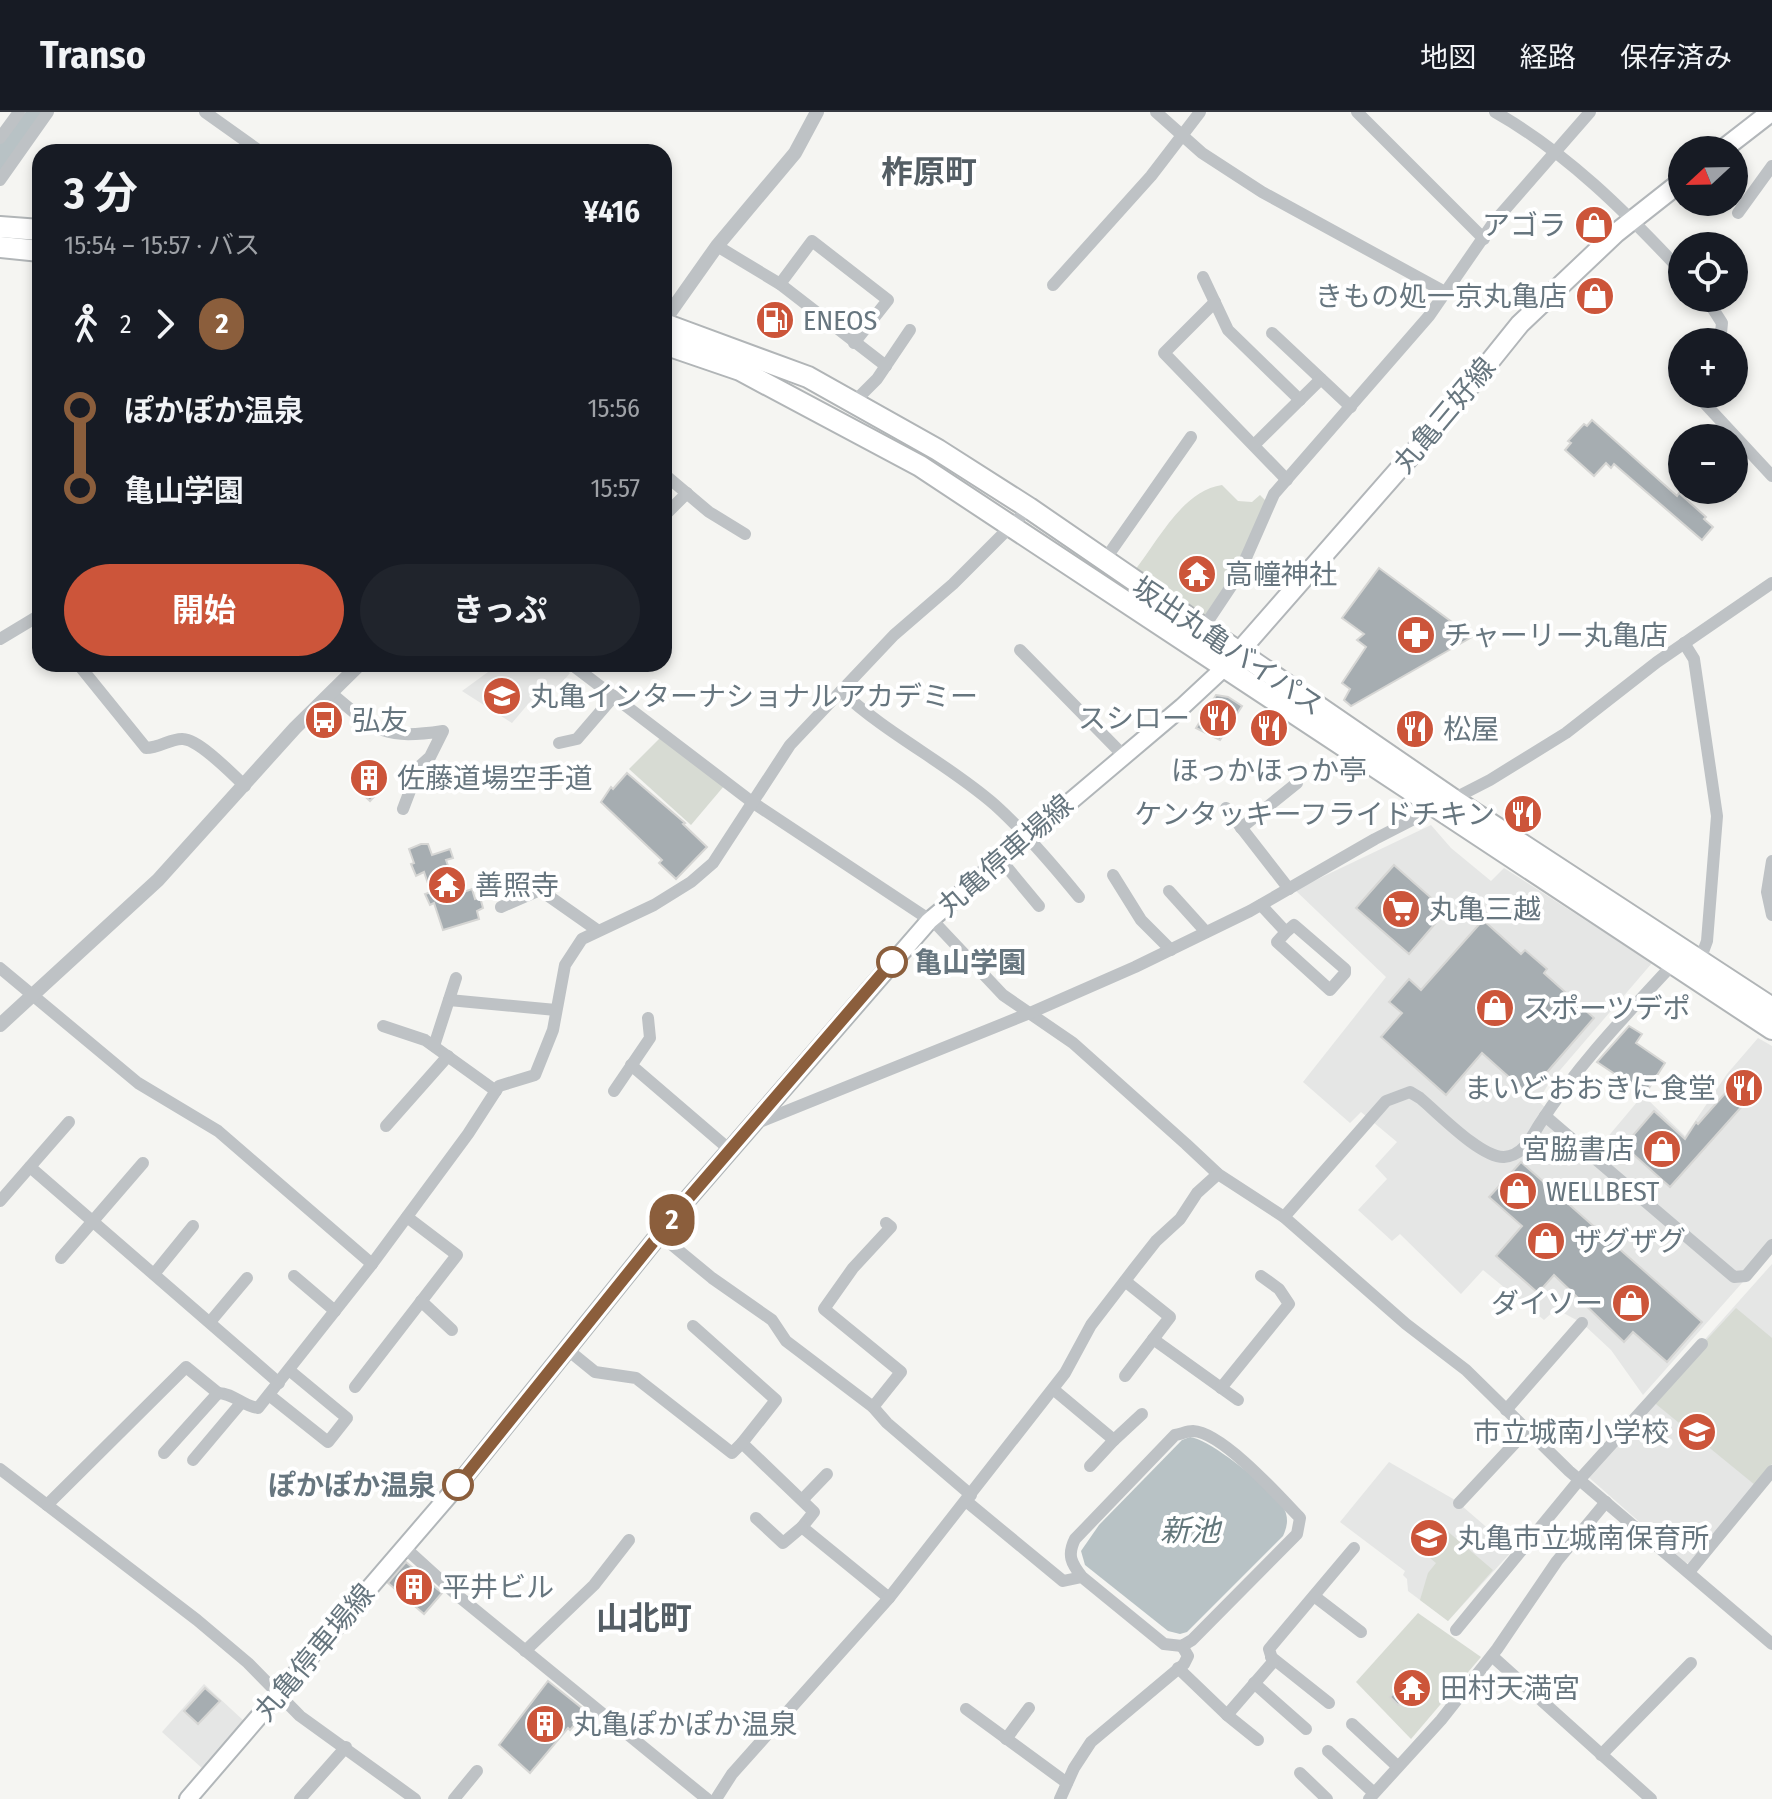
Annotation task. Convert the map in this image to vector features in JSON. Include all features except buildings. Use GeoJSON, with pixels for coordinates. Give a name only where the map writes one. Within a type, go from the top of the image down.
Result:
{"type":"FeatureCollection","features":[{"type":"Feature","properties":{"kind":"highway"},"geometry":{"type":"LineString","coordinates":[[0,227],[32,229]]}},
{"type":"Feature","properties":{"kind":"highway"},"geometry":{"type":"LineString","coordinates":[[0,247],[32,250]]}},
{"type":"Feature","properties":{"kind":"highway","name":"坂出丸亀バイパス"},"geometry":{"type":"LineString","coordinates":[[672,325],[808,377],[938,450],[1029,508],[1202,630],[1232,660]]}},
{"type":"Feature","properties":{"kind":"highway","name":"坂出丸亀バイパス"},"geometry":{"type":"LineString","coordinates":[[672,347],[740,370],[792,395],[920,466],[1232,660],[1772,1029]]}},
{"type":"Feature","properties":{"kind":"highway","name":"坂出丸亀バイパス"},"geometry":{"type":"LineString","coordinates":[[1445,805],[1700,960],[1772,1008]]}},
{"type":"Feature","properties":{"kind":"main road"},"geometry":{"type":"LineString","coordinates":[[1740,136],[1771,112]]}},
{"type":"Feature","properties":{"kind":"main road","name":"丸亀三好線"},"geometry":{"type":"LineString","coordinates":[[1232,660],[1450,411],[1520,324],[1632,221],[1668,192]]}},
{"type":"Feature","properties":{"kind":"main road","name":"丸亀停車場線"},"geometry":{"type":"LineString","coordinates":[[188,1799],[458,1485],[750,1126],[929,921],[1232,660]]}},
{"type":"Feature","properties":{"kind":"street"},"geometry":{"type":"LineString","coordinates":[[0,180],[48,112]]}},
{"type":"Feature","properties":{"kind":"street"},"geometry":{"type":"LineString","coordinates":[[205,112],[250,144]]}},
{"type":"Feature","properties":{"kind":"street"},"geometry":{"type":"LineString","coordinates":[[672,311],[717,246],[795,153],[817,112]]}},
{"type":"Feature","properties":{"kind":"street"},"geometry":{"type":"LineString","coordinates":[[1156,112],[1202,153],[1294,212],[1337,231],[1445,292]]}},
{"type":"Feature","properties":{"kind":"street"},"geometry":{"type":"LineString","coordinates":[[1053,285],[1151,176],[1180,134],[1200,112]]}},
{"type":"Feature","properties":{"kind":"street"},"geometry":{"type":"LineString","coordinates":[[1357,112],[1484,239]]}},
{"type":"Feature","properties":{"kind":"street"},"geometry":{"type":"LineString","coordinates":[[1495,112],[1556,151],[1668,258]]}},
{"type":"Feature","properties":{"kind":"street"},"geometry":{"type":"LineString","coordinates":[[1202,630],[1238,576],[1274,494],[1351,407],[1445,292],[1494,222],[1590,112]]}},
{"type":"Feature","properties":{"kind":"street"},"geometry":{"type":"LineString","coordinates":[[0,138],[10,118]]}},
{"type":"Feature","properties":{"kind":"street"},"geometry":{"type":"LineString","coordinates":[[1748,199],[1772,166]]}},
{"type":"Feature","properties":{"kind":"street"},"geometry":{"type":"LineString","coordinates":[[780,284],[812,241],[888,300],[854,343]]}},
{"type":"Feature","properties":{"kind":"street"},"geometry":{"type":"LineString","coordinates":[[717,246],[780,284],[886,366]]}},
{"type":"Feature","properties":{"kind":"street"},"geometry":{"type":"LineString","coordinates":[[1203,277],[1228,330],[1300,400]]}},
{"type":"Feature","properties":{"kind":"street"},"geometry":{"type":"LineString","coordinates":[[1215,302],[1164,353],[1287,480]]}},
{"type":"Feature","properties":{"kind":"street"},"geometry":{"type":"LineString","coordinates":[[854,402],[886,366],[910,330]]}},
{"type":"Feature","properties":{"kind":"street"},"geometry":{"type":"LineString","coordinates":[[1272,333],[1351,407]]}},
{"type":"Feature","properties":{"kind":"street"},"geometry":{"type":"LineString","coordinates":[[1254,445],[1321,379]]}},
{"type":"Feature","properties":{"kind":"street"},"geometry":{"type":"LineString","coordinates":[[1709,408],[1772,476]]}},
{"type":"Feature","properties":{"kind":"street"},"geometry":{"type":"LineString","coordinates":[[1104,561],[1191,437]]}},
{"type":"Feature","properties":{"kind":"street"},"geometry":{"type":"LineString","coordinates":[[672,481],[745,534]]}},
{"type":"Feature","properties":{"kind":"street"},"geometry":{"type":"LineString","coordinates":[[672,508],[687,493]]}},
{"type":"Feature","properties":{"kind":"street"},"geometry":{"type":"LineString","coordinates":[[47,1505],[186,1367],[218,1393],[228,1393],[241,1403],[258,1408],[372,1264],[496,1091],[510,1081],[535,1075],[553,1030],[565,965],[582,939],[654,905],[691,882],[713,863],[790,745],[894,635],[953,584],[1029,508]]}},
{"type":"Feature","properties":{"kind":"street"},"geometry":{"type":"LineString","coordinates":[[750,1126],[1030,1013],[1171,950],[1261,905],[1375,839],[1445,805],[1566,733],[1684,643],[1772,583]]}},
{"type":"Feature","properties":{"kind":"street"},"geometry":{"type":"LineString","coordinates":[[0,639],[32,620]]}},
{"type":"Feature","properties":{"kind":"street"},"geometry":{"type":"LineString","coordinates":[[1684,643],[1694,659],[1717,816],[1707,941],[1700,960]]}},
{"type":"Feature","properties":{"kind":"street"},"geometry":{"type":"LineString","coordinates":[[1020,650],[1124,756]]}},
{"type":"Feature","properties":{"kind":"street"},"geometry":{"type":"LineString","coordinates":[[84,672],[146,748],[158,748],[181,738],[193,741],[245,786]]}},
{"type":"Feature","properties":{"kind":"street"},"geometry":{"type":"LineString","coordinates":[[0,1025],[158,880],[295,728],[352,672]]}},
{"type":"Feature","properties":{"kind":"street"},"geometry":{"type":"LineString","coordinates":[[582,672],[752,802],[936,924],[1003,995],[1073,1043],[1218,1174],[1284,1217],[1406,1324],[1466,1370],[1580,1479],[1772,1644]]}},
{"type":"Feature","properties":{"kind":"street"},"geometry":{"type":"LineString","coordinates":[[841,691],[886,730],[930,756],[996,806],[1079,897]]}},
{"type":"Feature","properties":{"kind":"street"},"geometry":{"type":"LineString","coordinates":[[331,693],[377,730],[405,735],[443,731],[430,757],[419,767],[403,809]]}},
{"type":"Feature","properties":{"kind":"street"},"geometry":{"type":"LineString","coordinates":[[559,743],[577,739],[614,696]]}},
{"type":"Feature","properties":{"kind":"street"},"geometry":{"type":"LineString","coordinates":[[1241,828],[1297,783]]}},
{"type":"Feature","properties":{"kind":"street"},"geometry":{"type":"LineString","coordinates":[[1226,808],[1289,889]]}},
{"type":"Feature","properties":{"kind":"street"},"geometry":{"type":"LineString","coordinates":[[1000,859],[1039,906]]}},
{"type":"Feature","properties":{"kind":"street"},"geometry":{"type":"LineString","coordinates":[[1772,861],[1767,892],[1772,915]]}},
{"type":"Feature","properties":{"kind":"street"},"geometry":{"type":"LineString","coordinates":[[1113,875],[1141,920],[1171,950]]}},
{"type":"Feature","properties":{"kind":"street"},"geometry":{"type":"LineString","coordinates":[[501,907],[540,890],[597,930]]}},
{"type":"Feature","properties":{"kind":"street"},"geometry":{"type":"LineString","coordinates":[[1169,891],[1206,932]]}},
{"type":"Feature","properties":{"kind":"street"},"geometry":{"type":"LineString","coordinates":[[1261,905],[1286,932]]}},
{"type":"Feature","properties":{"kind":"street"},"geometry":{"type":"LineString","coordinates":[[1294,925],[1345,969],[1330,990],[1277,942],[1286,932],[1294,925]]}},
{"type":"Feature","properties":{"kind":"street"},"geometry":{"type":"LineString","coordinates":[[1284,1217],[1386,1101],[1395,1096],[1410,1092],[1420,1098],[1485,1152],[1495,1156],[1516,1155],[1526,1146],[1592,1054],[1673,964]]}},
{"type":"Feature","properties":{"kind":"street"},"geometry":{"type":"LineString","coordinates":[[0,968],[138,1083],[218,1131],[372,1264]]}},
{"type":"Feature","properties":{"kind":"street"},"geometry":{"type":"LineString","coordinates":[[434,1046],[456,978]]}},
{"type":"Feature","properties":{"kind":"street"},"geometry":{"type":"LineString","coordinates":[[449,1000],[556,1010]]}},
{"type":"Feature","properties":{"kind":"street"},"geometry":{"type":"LineString","coordinates":[[614,1091],[650,1038],[648,1018]]}},
{"type":"Feature","properties":{"kind":"street"},"geometry":{"type":"LineString","coordinates":[[383,1026],[434,1046],[496,1091]]}},
{"type":"Feature","properties":{"kind":"street"},"geometry":{"type":"LineString","coordinates":[[386,1126],[448,1056]]}},
{"type":"Feature","properties":{"kind":"street"},"geometry":{"type":"LineString","coordinates":[[631,1065],[730,1150]]}},
{"type":"Feature","properties":{"kind":"street"},"geometry":{"type":"LineString","coordinates":[[1545,1116],[1734,1277],[1746,1276],[1772,1245]]}},
{"type":"Feature","properties":{"kind":"street"},"geometry":{"type":"LineString","coordinates":[[0,1201],[69,1122]]}},
{"type":"Feature","properties":{"kind":"street"},"geometry":{"type":"LineString","coordinates":[[61,1258],[143,1163]]}},
{"type":"Feature","properties":{"kind":"street"},"geometry":{"type":"LineString","coordinates":[[30,1167],[279,1383]]}},
{"type":"Feature","properties":{"kind":"street"},"geometry":{"type":"LineString","coordinates":[[403,1546],[457,1595],[708,1799],[889,1598],[1065,1373],[1091,1325],[1156,1241],[1180,1219],[1197,1193],[1218,1174]]}},
{"type":"Feature","properties":{"kind":"street"},"geometry":{"type":"LineString","coordinates":[[355,1387],[457,1255],[407,1217]]}},
{"type":"Feature","properties":{"kind":"street"},"geometry":{"type":"LineString","coordinates":[[873,1407],[901,1372],[824,1309],[853,1268],[891,1227],[886,1223]]}},
{"type":"Feature","properties":{"kind":"street"},"geometry":{"type":"LineString","coordinates":[[154,1274],[193,1226]]}},
{"type":"Feature","properties":{"kind":"street"},"geometry":{"type":"LineString","coordinates":[[660,1235],[712,1278],[772,1320],[786,1341],[873,1407],[968,1498],[1063,1581],[1082,1577]]}},
{"type":"Feature","properties":{"kind":"street"},"geometry":{"type":"LineString","coordinates":[[294,1276],[335,1311]]}},
{"type":"Feature","properties":{"kind":"street"},"geometry":{"type":"LineString","coordinates":[[1221,1388],[1289,1304],[1279,1289],[1261,1276]]}},
{"type":"Feature","properties":{"kind":"street"},"geometry":{"type":"LineString","coordinates":[[210,1322],[247,1278]]}},
{"type":"Feature","properties":{"kind":"street"},"geometry":{"type":"LineString","coordinates":[[1125,1281],[1170,1317],[1125,1376]]}},
{"type":"Feature","properties":{"kind":"street"},"geometry":{"type":"LineString","coordinates":[[421,1301],[452,1330]]}},
{"type":"Feature","properties":{"kind":"street"},"geometry":{"type":"LineString","coordinates":[[1506,1410],[1582,1323]]}},
{"type":"Feature","properties":{"kind":"street"},"geometry":{"type":"LineString","coordinates":[[568,1350],[595,1372],[636,1378],[732,1453],[776,1400],[693,1326]]}},
{"type":"Feature","properties":{"kind":"street"},"geometry":{"type":"LineString","coordinates":[[1153,1339],[1238,1400]]}},
{"type":"Feature","properties":{"kind":"street"},"geometry":{"type":"LineString","coordinates":[[1456,1630],[1580,1479],[1702,1344]]}},
{"type":"Feature","properties":{"kind":"street"},"geometry":{"type":"LineString","coordinates":[[269,1395],[328,1442],[347,1418],[289,1370]]}},
{"type":"Feature","properties":{"kind":"street"},"geometry":{"type":"LineString","coordinates":[[1053,1389],[1114,1440]]}},
{"type":"Feature","properties":{"kind":"street"},"geometry":{"type":"LineString","coordinates":[[164,1453],[218,1393]]}},
{"type":"Feature","properties":{"kind":"street"},"geometry":{"type":"LineString","coordinates":[[193,1460],[241,1403]]}},
{"type":"Feature","properties":{"kind":"street"},"geometry":{"type":"LineString","coordinates":[[1090,1466],[1142,1414]]}},
{"type":"Feature","properties":{"kind":"street"},"geometry":{"type":"LineString","coordinates":[[1191,1430],[1203,1433],[1254,1469],[1300,1518],[1297,1534],[1192,1640],[1182,1646],[1164,1644],[1082,1577],[1071,1564],[1069,1550],[1075,1539],[1175,1435],[1191,1430]]}},
{"type":"Feature","properties":{"kind":"street"},"geometry":{"type":"LineString","coordinates":[[1459,1503],[1527,1430]]}},
{"type":"Feature","properties":{"kind":"street"},"geometry":{"type":"LineString","coordinates":[[742,1443],[814,1512],[783,1543],[756,1518]]}},
{"type":"Feature","properties":{"kind":"street"},"geometry":{"type":"LineString","coordinates":[[0,1469],[197,1620],[280,1693],[300,1716],[415,1799]]}},
{"type":"Feature","properties":{"kind":"street"},"geometry":{"type":"LineString","coordinates":[[1689,1572],[1772,1471]]}},
{"type":"Feature","properties":{"kind":"street"},"geometry":{"type":"LineString","coordinates":[[802,1500],[827,1474]]}},
{"type":"Feature","properties":{"kind":"street"},"geometry":{"type":"LineString","coordinates":[[1328,1751],[1371,1796],[1441,1720],[1492,1656],[1557,1561],[1606,1502]]}},
{"type":"Feature","properties":{"kind":"street"},"geometry":{"type":"LineString","coordinates":[[802,1527],[889,1598]]}},
{"type":"Feature","properties":{"kind":"street"},"geometry":{"type":"LineString","coordinates":[[525,1651],[594,1585],[629,1540]]}},
{"type":"Feature","properties":{"kind":"street"},"geometry":{"type":"LineString","coordinates":[[1227,1715],[1273,1662],[1269,1649],[1354,1548]]}},
{"type":"Feature","properties":{"kind":"street"},"geometry":{"type":"LineString","coordinates":[[1314,1596],[1361,1632]]}},
{"type":"Feature","properties":{"kind":"street"},"geometry":{"type":"LineString","coordinates":[[1060,1799],[1091,1742],[1178,1668],[1188,1656],[1182,1646]]}},
{"type":"Feature","properties":{"kind":"street"},"geometry":{"type":"LineString","coordinates":[[1492,1656],[1651,1799]]}},
{"type":"Feature","properties":{"kind":"street"},"geometry":{"type":"LineString","coordinates":[[1271,1657],[1329,1703]]}},
{"type":"Feature","properties":{"kind":"street"},"geometry":{"type":"LineString","coordinates":[[1601,1755],[1691,1663]]}},
{"type":"Feature","properties":{"kind":"street"},"geometry":{"type":"LineString","coordinates":[[1178,1668],[1258,1740]]}},
{"type":"Feature","properties":{"kind":"street"},"geometry":{"type":"LineString","coordinates":[[1254,1683],[1306,1729]]}},
{"type":"Feature","properties":{"kind":"street"},"geometry":{"type":"LineString","coordinates":[[1006,1739],[1029,1708]]}},
{"type":"Feature","properties":{"kind":"street"},"geometry":{"type":"LineString","coordinates":[[966,1709],[1067,1783]]}},
{"type":"Feature","properties":{"kind":"street"},"geometry":{"type":"LineString","coordinates":[[1352,1724],[1397,1766]]}},
{"type":"Feature","properties":{"kind":"street"},"geometry":{"type":"LineString","coordinates":[[300,1799],[346,1747]]}},
{"type":"Feature","properties":{"kind":"street"},"geometry":{"type":"LineString","coordinates":[[454,1799],[477,1771]]}},
{"type":"Feature","properties":{"kind":"street"},"geometry":{"type":"LineString","coordinates":[[1300,1773],[1327,1799]]}},
{"type":"Feature","properties":{"kind":"shaded area"},"geometry":{"type":"Polygon","coordinates":[[[1222,485],[1238,501],[1252,502],[1260,495],[1267,502],[1235,571],[1205,617],[1135,570],[1183,506],[1208,489],[1222,485]]]}},
{"type":"Feature","properties":{"kind":"shaded area","name":"丸亀インターナショナルアカデミー"},"geometry":{"type":"Polygon","coordinates":[[[488,672],[570,673],[555,691],[546,683],[512,723],[462,691],[488,672]]]}},
{"type":"Feature","properties":{"kind":"shaded area"},"geometry":{"type":"Polygon","coordinates":[[[661,737],[724,786],[691,825],[629,769],[661,737]]]}},
{"type":"Feature","properties":{"kind":"shaded area"},"geometry":{"type":"Polygon","coordinates":[[[1431,825],[1451,848],[1491,881],[1504,868],[1652,963],[1549,1083],[1538,1101],[1595,1152],[1643,1095],[1685,1136],[1727,1074],[1758,1038],[1772,1046],[1772,1249],[1643,1395],[1611,1350],[1582,1323],[1556,1309],[1544,1320],[1483,1270],[1461,1294],[1400,1234],[1392,1241],[1358,1210],[1387,1179],[1375,1166],[1397,1142],[1361,1112],[1350,1123],[1303,1082],[1386,977],[1295,890],[1431,825]]]}},
{"type":"Feature","properties":{"kind":"shaded area","name":"市立城南小学校"},"geometry":{"type":"Polygon","coordinates":[[[1772,1264],[1772,1464],[1690,1564],[1585,1474],[1772,1264]]]}},
{"type":"Feature","properties":{"kind":"shaded area"},"geometry":{"type":"Polygon","coordinates":[[[1736,1308],[1772,1338],[1772,1464],[1755,1485],[1651,1400],[1736,1308]]]}},
{"type":"Feature","properties":{"kind":"shaded area","name":"丸亀市立城南保育所"},"geometry":{"type":"Polygon","coordinates":[[[1389,1462],[1455,1500],[1513,1550],[1448,1621],[1408,1591],[1407,1579],[1403,1575],[1405,1571],[1340,1522],[1389,1462]]]}},
{"type":"Feature","properties":{"kind":"shaded area"},"geometry":{"type":"Polygon","coordinates":[[[1439,1524],[1493,1570],[1448,1621],[1420,1600],[1428,1573],[1436,1563],[1424,1553],[1439,1524]]]}},
{"type":"Feature","properties":{"kind":"shaded area"},"geometry":{"type":"Polygon","coordinates":[[[1418,1613],[1481,1657],[1411,1739],[1356,1682],[1418,1613]]]}},
{"type":"Feature","properties":{"kind":"shaded area"},"geometry":{"type":"Polygon","coordinates":[[[204,1684],[245,1722],[203,1769],[162,1732],[204,1684]]]}},
{"type":"Feature","properties":{"kind":"water","name":"新池"},"geometry":{"type":"Polygon","coordinates":[[[1190,1437],[1211,1446],[1253,1477],[1282,1505],[1287,1520],[1283,1536],[1187,1632],[1180,1634],[1168,1631],[1085,1565],[1081,1551],[1099,1525],[1182,1440],[1190,1437]]]}},
{"type":"Feature","properties":{"kind":"waterway"},"geometry":{"type":"LineString","coordinates":[[0,164],[40,112]]}},
{"type":"Feature","properties":{"kind":"bus line","name":"2"},"geometry":{"type":"LineString","coordinates":[[458,1485],[687,1200],[892,962]]}},
{"type":"Feature","properties":{"kind":"place","name":"アゴラ"},"geometry":{"type":"Point","coordinates":[1594,225]}},
{"type":"Feature","properties":{"kind":"place","name":"きもの処一京丸亀店"},"geometry":{"type":"Point","coordinates":[1595,296]}},
{"type":"Feature","properties":{"kind":"place","name":"ENEOS"},"geometry":{"type":"Point","coordinates":[775,320]}},
{"type":"Feature","properties":{"kind":"place","name":"高幢神社"},"geometry":{"type":"Point","coordinates":[1197,574]}},
{"type":"Feature","properties":{"kind":"place","name":"チャーリー丸亀店"},"geometry":{"type":"Point","coordinates":[1416,635]}},
{"type":"Feature","properties":{"kind":"place","name":"丸亀インターナショナルアカデミー"},"geometry":{"type":"Point","coordinates":[502,696]}},
{"type":"Feature","properties":{"kind":"place","name":"スシロー"},"geometry":{"type":"Point","coordinates":[1218,718]}},
{"type":"Feature","properties":{"kind":"place","name":"弘友"},"geometry":{"type":"Point","coordinates":[324,720]}},
{"type":"Feature","properties":{"kind":"place","name":"ほっかほっか亭"},"geometry":{"type":"Point","coordinates":[1269,728]}},
{"type":"Feature","properties":{"kind":"place","name":"松屋"},"geometry":{"type":"Point","coordinates":[1415,729]}},
{"type":"Feature","properties":{"kind":"place","name":"佐藤道場空手道"},"geometry":{"type":"Point","coordinates":[369,778]}},
{"type":"Feature","properties":{"kind":"place","name":"ケンタッキーフライドチキン"},"geometry":{"type":"Point","coordinates":[1523,814]}},
{"type":"Feature","properties":{"kind":"place","name":"善照寺"},"geometry":{"type":"Point","coordinates":[447,885]}},
{"type":"Feature","properties":{"kind":"place","name":"丸亀三越"},"geometry":{"type":"Point","coordinates":[1401,909]}},
{"type":"Feature","properties":{"kind":"place","name":"亀山学園"},"geometry":{"type":"Point","coordinates":[892,962]}},
{"type":"Feature","properties":{"kind":"place","name":"スポーツデポ"},"geometry":{"type":"Point","coordinates":[1495,1008]}},
{"type":"Feature","properties":{"kind":"place","name":"まいどおおきに食堂"},"geometry":{"type":"Point","coordinates":[1744,1088]}},
{"type":"Feature","properties":{"kind":"place","name":"宮脇書店"},"geometry":{"type":"Point","coordinates":[1662,1149]}},
{"type":"Feature","properties":{"kind":"place","name":"WELLBEST"},"geometry":{"type":"Point","coordinates":[1518,1191]}},
{"type":"Feature","properties":{"kind":"place","name":"ザグザグ"},"geometry":{"type":"Point","coordinates":[1546,1241]}},
{"type":"Feature","properties":{"kind":"place","name":"ダイソー"},"geometry":{"type":"Point","coordinates":[1631,1303]}},
{"type":"Feature","properties":{"kind":"place","name":"市立城南小学校"},"geometry":{"type":"Point","coordinates":[1697,1432]}},
{"type":"Feature","properties":{"kind":"place","name":"ぽかぽか温泉"},"geometry":{"type":"Point","coordinates":[458,1485]}},
{"type":"Feature","properties":{"kind":"place","name":"丸亀市立城南保育所"},"geometry":{"type":"Point","coordinates":[1429,1538]}},
{"type":"Feature","properties":{"kind":"place","name":"平井ビル"},"geometry":{"type":"Point","coordinates":[414,1587]}},
{"type":"Feature","properties":{"kind":"place","name":"田村天満宮"},"geometry":{"type":"Point","coordinates":[1412,1688]}},
{"type":"Feature","properties":{"kind":"place","name":"丸亀ぽかぽか温泉"},"geometry":{"type":"Point","coordinates":[545,1724]}},
{"type":"Feature","properties":{"kind":"district","name":"柞原町"},"geometry":{"type":"Point","coordinates":[929,172]}},
{"type":"Feature","properties":{"kind":"district","name":"山北町"},"geometry":{"type":"Point","coordinates":[644,1618]}}]}
